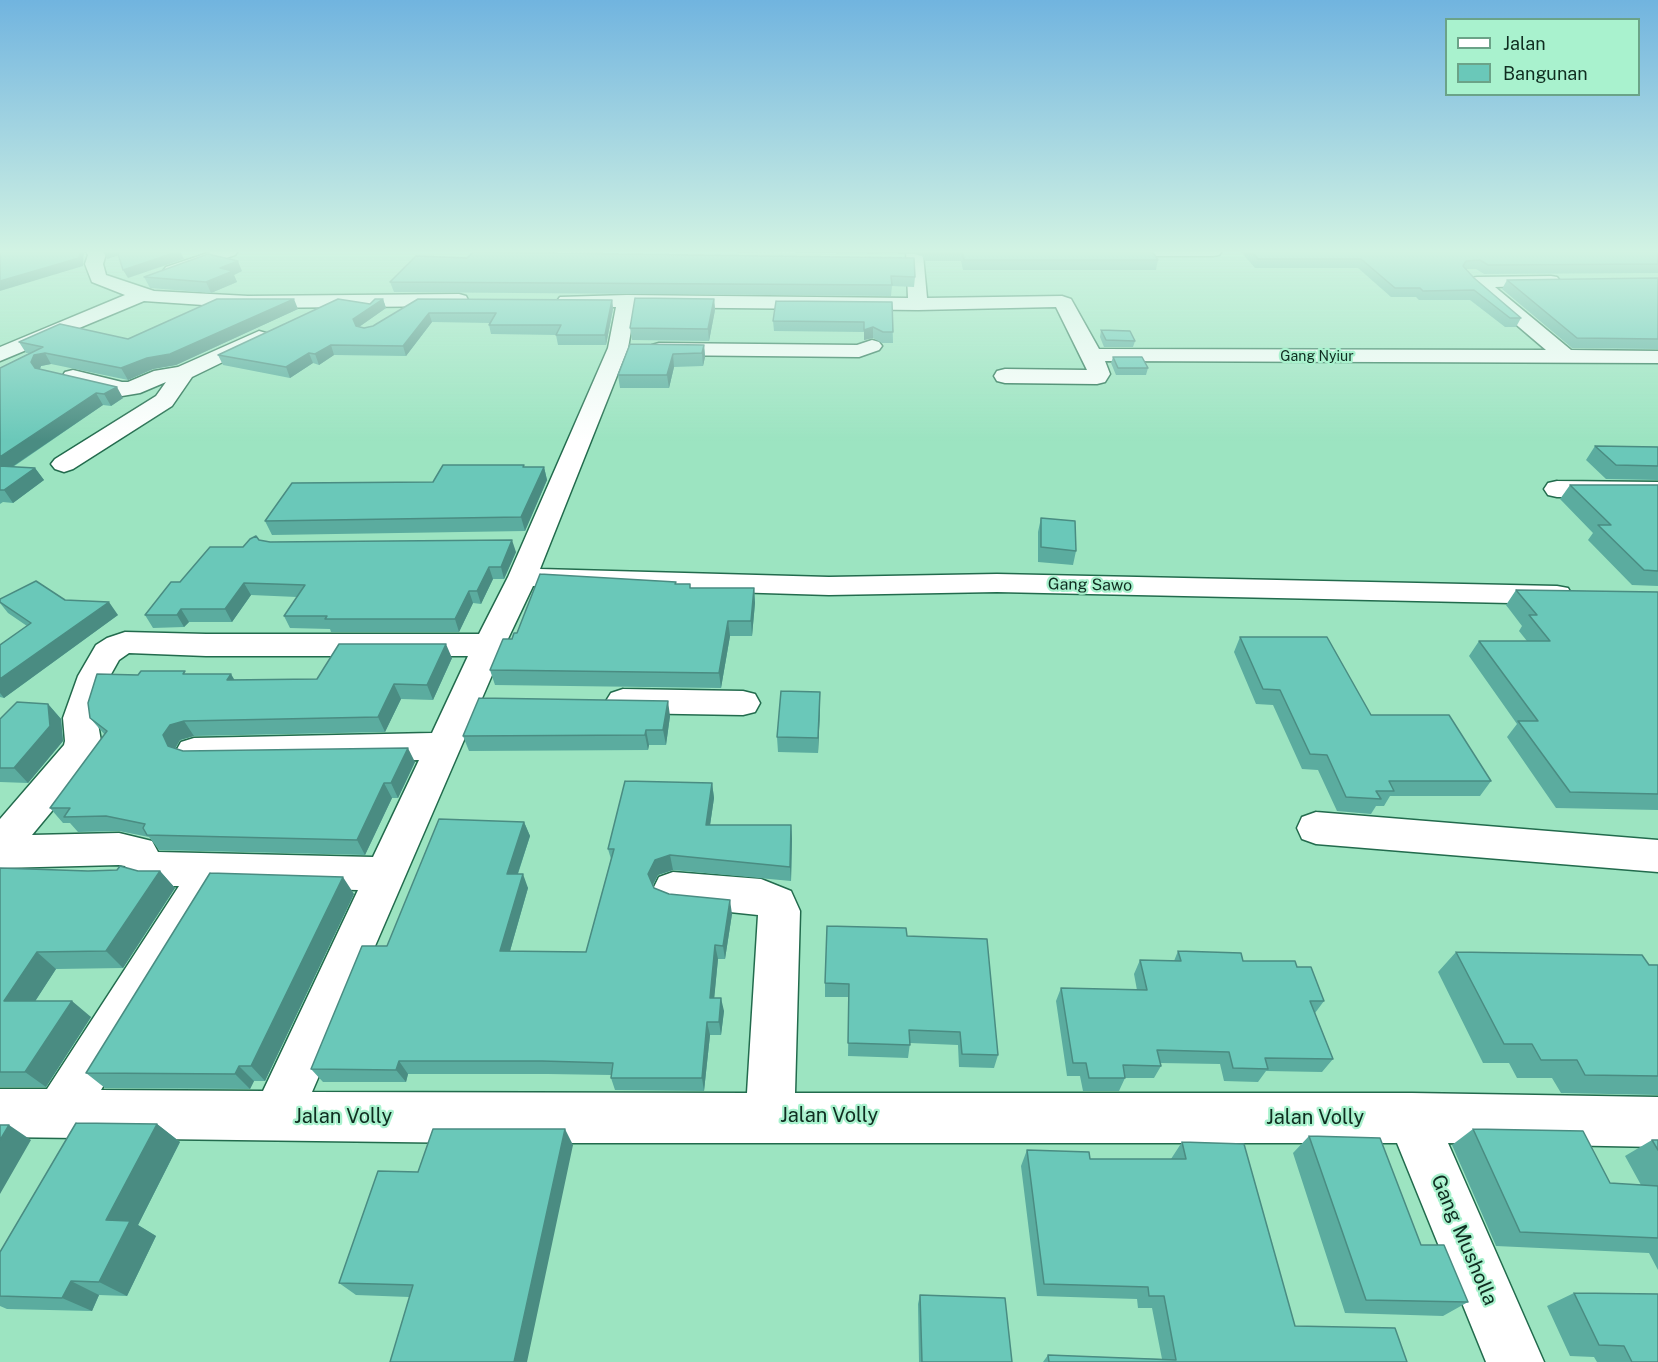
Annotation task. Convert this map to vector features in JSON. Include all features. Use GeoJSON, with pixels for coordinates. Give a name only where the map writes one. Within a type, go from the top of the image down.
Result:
{"type":"FeatureCollection","features":[{"type":"Feature","properties":{"kind":"street"},"geometry":{"type":"LineString","coordinates":[[0,355],[94,315]]}},
{"type":"Feature","properties":{"kind":"street"},"geometry":{"type":"LineString","coordinates":[[51,372],[127,388],[162,376],[184,372],[308,315]]}},
{"type":"Feature","properties":{"kind":"street"},"geometry":{"type":"LineString","coordinates":[[387,318],[393,315]]}},
{"type":"Feature","properties":{"kind":"street"},"geometry":{"type":"LineString","coordinates":[[277,1116],[489,645],[523,577],[524,541],[618,348],[624,315]]}},
{"type":"Feature","properties":{"kind":"street"},"geometry":{"type":"LineString","coordinates":[[716,349],[721,315]]}},
{"type":"Feature","properties":{"kind":"street"},"geometry":{"type":"LineString","coordinates":[[1005,376],[1097,377],[1099,374],[1092,356],[1070,315]]}},
{"type":"Feature","properties":{"kind":"street"},"geometry":{"type":"LineString","coordinates":[[1516,315],[1565,356]]}},
{"type":"Feature","properties":{"kind":"street"},"geometry":{"type":"LineString","coordinates":[[618,348],[859,351],[872,346]]}},
{"type":"Feature","properties":{"kind":"street","name":"Gang Nyiur"},"geometry":{"type":"LineString","coordinates":[[1092,356],[1658,357]]}},
{"type":"Feature","properties":{"kind":"street"},"geometry":{"type":"LineString","coordinates":[[64,464],[164,401],[184,372]]}},
{"type":"Feature","properties":{"kind":"street"},"geometry":{"type":"LineString","coordinates":[[1557,489],[1658,490]]}},
{"type":"Feature","properties":{"kind":"street","name":"Gang Sawo"},"geometry":{"type":"LineString","coordinates":[[523,577],[829,586],[997,583],[1587,596]]}},
{"type":"Feature","properties":{"kind":"street"},"geometry":{"type":"LineString","coordinates":[[0,846],[80,749],[82,741],[80,718],[94,676],[107,653],[125,642],[206,645],[489,645]]}},
{"type":"Feature","properties":{"kind":"street"},"geometry":{"type":"LineString","coordinates":[[465,699],[500,700]]}},
{"type":"Feature","properties":{"kind":"street"},"geometry":{"type":"LineString","coordinates":[[592,701],[742,703]]}},
{"type":"Feature","properties":{"kind":"street"},"geometry":{"type":"LineString","coordinates":[[194,751],[445,746]]}},
{"type":"Feature","properties":{"kind":"street"},"geometry":{"type":"LineString","coordinates":[[1316,828],[1658,856]]}},
{"type":"Feature","properties":{"kind":"street"},"geometry":{"type":"LineString","coordinates":[[0,852],[119,849],[138,853],[146,868],[385,874]]}},
{"type":"Feature","properties":{"kind":"street"},"geometry":{"type":"LineString","coordinates":[[59,1114],[211,870]]}},
{"type":"Feature","properties":{"kind":"street"},"geometry":{"type":"LineString","coordinates":[[673,889],[762,897],[776,904],[780,911],[770,1116]]}},
{"type":"Feature","properties":{"kind":"street","name":"Jalan Volly"},"geometry":{"type":"LineString","coordinates":[[0,1113],[277,1116],[1412,1118],[1658,1122]]}},
{"type":"Feature","properties":{"kind":"street","name":"Gang Musholla"},"geometry":{"type":"LineString","coordinates":[[1412,1118],[1515,1362]]}},
{"type":"Feature","properties":{"kind":"building"},"geometry":{"type":"Polygon","coordinates":[[[182,315],[259,315],[170,354],[147,358],[121,368],[45,353],[34,355],[31,362],[35,368],[117,387],[104,394],[96,393],[0,457],[0,368],[43,347],[19,342],[60,324],[128,339],[182,315]]]}},
{"type":"Feature","properties":{"kind":"building"},"geometry":{"type":"Polygon","coordinates":[[[305,315],[360,315],[353,319],[356,326],[364,328],[373,326],[392,315],[428,315],[403,346],[331,345],[315,354],[309,353],[286,367],[218,355],[305,315]]]}},
{"type":"Feature","properties":{"kind":"building"},"geometry":{"type":"Polygon","coordinates":[[[495,315],[609,315],[605,335],[556,335],[561,325],[489,325],[495,315]]]}},
{"type":"Feature","properties":{"kind":"building"},"geometry":{"type":"Polygon","coordinates":[[[632,315],[711,315],[708,329],[630,328],[632,315]]]}},
{"type":"Feature","properties":{"kind":"building"},"geometry":{"type":"Polygon","coordinates":[[[774,315],[892,315],[893,332],[883,332],[873,327],[864,330],[864,322],[773,321],[774,315]]]}},
{"type":"Feature","properties":{"kind":"building"},"geometry":{"type":"Polygon","coordinates":[[[1506,315],[1517,315],[1521,318],[1510,318],[1506,315]]]}},
{"type":"Feature","properties":{"kind":"building"},"geometry":{"type":"Polygon","coordinates":[[[1549,315],[1658,315],[1658,339],[1577,338],[1549,315]]]}},
{"type":"Feature","properties":{"kind":"building"},"geometry":{"type":"Polygon","coordinates":[[[1101,330],[1130,331],[1135,341],[1106,340],[1101,330]]]}},
{"type":"Feature","properties":{"kind":"building"},"geometry":{"type":"Polygon","coordinates":[[[630,344],[704,345],[702,353],[673,354],[667,375],[618,375],[630,344]]]}},
{"type":"Feature","properties":{"kind":"building"},"geometry":{"type":"Polygon","coordinates":[[[1113,357],[1142,357],[1148,368],[1118,368],[1113,357]]]}},
{"type":"Feature","properties":{"kind":"building"},"geometry":{"type":"Polygon","coordinates":[[[1595,446],[1658,447],[1658,466],[1616,465],[1595,446]]]}},
{"type":"Feature","properties":{"kind":"building"},"geometry":{"type":"Polygon","coordinates":[[[443,465],[544,467],[521,517],[265,521],[292,483],[433,482],[443,465]]]}},
{"type":"Feature","properties":{"kind":"building"},"geometry":{"type":"Polygon","coordinates":[[[0,466],[35,468],[4,490],[0,490],[0,466]]]}},
{"type":"Feature","properties":{"kind":"building"},"geometry":{"type":"Polygon","coordinates":[[[1570,485],[1658,485],[1658,571],[1644,570],[1598,525],[1611,525],[1570,485]]]}},
{"type":"Feature","properties":{"kind":"building"},"geometry":{"type":"Polygon","coordinates":[[[1041,518],[1075,521],[1076,551],[1041,547],[1041,518]]]}},
{"type":"Feature","properties":{"kind":"building"},"geometry":{"type":"Polygon","coordinates":[[[256,536],[259,540],[270,542],[512,540],[501,567],[489,567],[477,591],[469,591],[455,619],[325,619],[327,616],[284,616],[305,585],[244,583],[225,609],[181,609],[177,615],[145,615],[171,582],[180,582],[210,547],[243,547],[256,536]]]}},
{"type":"Feature","properties":{"kind":"building"},"geometry":{"type":"Polygon","coordinates":[[[540,574],[676,582],[675,584],[690,584],[690,588],[754,588],[751,621],[728,621],[719,673],[490,670],[503,639],[512,639],[514,633],[517,633],[540,574]]]}},
{"type":"Feature","properties":{"kind":"building"},"geometry":{"type":"Polygon","coordinates":[[[36,581],[65,600],[109,602],[0,679],[0,645],[31,623],[0,602],[0,599],[36,581]]]}},
{"type":"Feature","properties":{"kind":"building"},"geometry":{"type":"Polygon","coordinates":[[[1516,590],[1658,592],[1658,794],[1570,792],[1518,721],[1538,721],[1479,641],[1550,641],[1529,615],[1537,615],[1516,590]]]}},
{"type":"Feature","properties":{"kind":"building"},"geometry":{"type":"Polygon","coordinates":[[[1240,637],[1327,637],[1371,715],[1449,715],[1491,781],[1389,781],[1394,791],[1376,791],[1381,799],[1346,797],[1327,755],[1310,754],[1280,690],[1263,689],[1240,637]]]}},
{"type":"Feature","properties":{"kind":"building"},"geometry":{"type":"Polygon","coordinates":[[[339,644],[446,644],[427,685],[394,684],[378,717],[184,721],[170,725],[163,735],[168,746],[183,751],[408,748],[391,783],[384,783],[357,840],[147,835],[143,828],[145,824],[106,816],[64,817],[70,808],[50,808],[107,731],[90,718],[88,703],[97,674],[138,675],[141,671],[185,671],[183,674],[231,674],[227,680],[317,679],[339,644]]]}},
{"type":"Feature","properties":{"kind":"building"},"geometry":{"type":"Polygon","coordinates":[[[781,691],[820,692],[818,738],[777,737],[781,691]]]}},
{"type":"Feature","properties":{"kind":"building"},"geometry":{"type":"Polygon","coordinates":[[[479,698],[668,701],[663,730],[646,730],[645,735],[463,736],[479,698]]]}},
{"type":"Feature","properties":{"kind":"building"},"geometry":{"type":"Polygon","coordinates":[[[17,702],[48,704],[50,726],[14,768],[0,768],[0,719],[17,702]]]}},
{"type":"Feature","properties":{"kind":"building"},"geometry":{"type":"Polygon","coordinates":[[[625,781],[712,783],[706,825],[791,825],[790,867],[670,855],[655,860],[648,874],[654,888],[669,894],[730,900],[723,946],[715,945],[710,998],[721,998],[719,1022],[707,1022],[702,1078],[611,1078],[613,1063],[542,1061],[399,1061],[396,1070],[311,1069],[362,946],[387,946],[439,819],[524,822],[507,874],[523,874],[500,951],[586,952],[614,849],[608,849],[625,781]]]}},
{"type":"Feature","properties":{"kind":"building"},"geometry":{"type":"Polygon","coordinates":[[[120,866],[138,871],[160,871],[106,951],[37,952],[4,1001],[72,1001],[25,1072],[0,1072],[0,868],[88,871],[117,870],[120,866]]]}},
{"type":"Feature","properties":{"kind":"building"},"geometry":{"type":"Polygon","coordinates":[[[210,873],[343,877],[251,1066],[239,1066],[235,1074],[86,1073],[210,873]]]}},
{"type":"Feature","properties":{"kind":"building"},"geometry":{"type":"Polygon","coordinates":[[[827,926],[906,928],[907,936],[987,939],[998,1055],[962,1054],[960,1032],[909,1030],[910,1045],[848,1043],[849,984],[825,983],[827,926]]]}},
{"type":"Feature","properties":{"kind":"building"},"geometry":{"type":"Polygon","coordinates":[[[1178,951],[1241,953],[1243,961],[1295,961],[1297,967],[1311,967],[1324,1001],[1310,1001],[1333,1059],[1265,1058],[1268,1069],[1233,1068],[1229,1052],[1157,1050],[1161,1066],[1123,1065],[1125,1078],[1089,1078],[1086,1063],[1073,1063],[1061,988],[1147,990],[1140,960],[1181,961],[1178,951]]]}},
{"type":"Feature","properties":{"kind":"building"},"geometry":{"type":"Polygon","coordinates":[[[1456,952],[1642,955],[1649,965],[1658,965],[1658,1076],[1585,1075],[1577,1060],[1541,1060],[1532,1044],[1504,1044],[1456,952]]]}},
{"type":"Feature","properties":{"kind":"building"},"geometry":{"type":"Polygon","coordinates":[[[76,1123],[157,1124],[106,1220],[130,1221],[99,1282],[71,1281],[62,1298],[0,1296],[0,1252],[76,1123]]]}},
{"type":"Feature","properties":{"kind":"building"},"geometry":{"type":"Polygon","coordinates":[[[0,1125],[9,1125],[0,1140],[0,1125]]]}},
{"type":"Feature","properties":{"kind":"building"},"geometry":{"type":"Polygon","coordinates":[[[433,1129],[565,1129],[514,1362],[390,1362],[413,1285],[339,1283],[378,1171],[418,1172],[433,1129]]]}},
{"type":"Feature","properties":{"kind":"building"},"geometry":{"type":"Polygon","coordinates":[[[1473,1129],[1583,1131],[1610,1183],[1658,1186],[1658,1238],[1520,1232],[1473,1129]]]}},
{"type":"Feature","properties":{"kind":"building"},"geometry":{"type":"Polygon","coordinates":[[[1309,1136],[1380,1138],[1421,1245],[1444,1245],[1468,1302],[1366,1300],[1309,1136]]]}},
{"type":"Feature","properties":{"kind":"building"},"geometry":{"type":"Polygon","coordinates":[[[1652,1140],[1658,1140],[1658,1150],[1652,1140]]]}},
{"type":"Feature","properties":{"kind":"building"},"geometry":{"type":"Polygon","coordinates":[[[1182,1142],[1244,1144],[1295,1326],[1395,1328],[1407,1362],[1049,1362],[1048,1355],[1176,1360],[1164,1296],[1149,1296],[1148,1287],[1044,1284],[1027,1150],[1089,1152],[1090,1159],[1186,1159],[1182,1142]]]}},
{"type":"Feature","properties":{"kind":"building"},"geometry":{"type":"Polygon","coordinates":[[[1574,1293],[1658,1294],[1658,1362],[1632,1362],[1624,1346],[1599,1345],[1574,1293]]]}},
{"type":"Feature","properties":{"kind":"building"},"geometry":{"type":"Polygon","coordinates":[[[920,1295],[1005,1298],[1012,1362],[922,1362],[920,1295]]]}}]}
